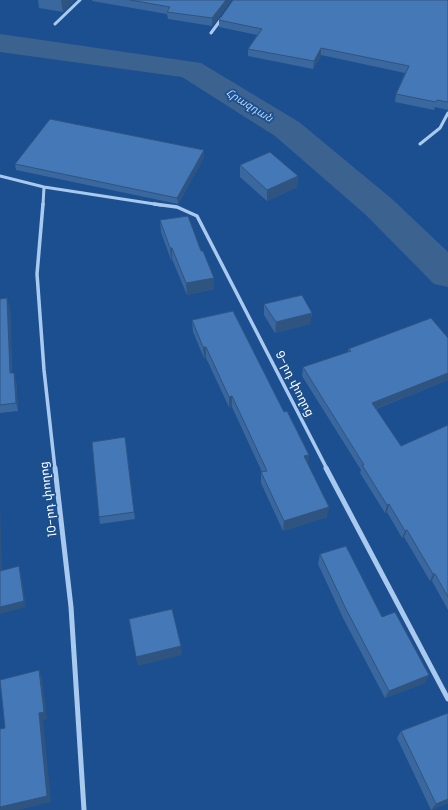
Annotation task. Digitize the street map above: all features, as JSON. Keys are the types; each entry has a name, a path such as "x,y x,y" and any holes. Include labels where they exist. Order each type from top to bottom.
{"street":[{"path":"55,24 80,0"},
{"path":"211,33 223,16"},
{"path":"420,144 440,128 448,113"},
{"name":"9-րդ փողոց","path":"0,176 44,187 177,207 198,216 276,372 448,699"},
{"name":"10-րդ փողոց","path":"44,187 38,282 44,370 71,607 84,810"}],"building":[{"path":"130,0 226,0 212,18 167,12 170,7"},
{"path":"233,0 448,0 448,102 437,100 436,102 396,94 409,66 321,48 314,61 248,49 262,29 219,20"},
{"path":"50,119 204,150 177,198 15,164"},
{"path":"270,152 298,176 267,190 240,165"},
{"path":"188,216 201,251 203,251 214,278 186,283 172,248 170,248 160,220"},
{"path":"302,295 312,313 276,322 264,304"},
{"path":"7,298 10,373 14,373 16,403 0,405 0,299"},
{"path":"233,311 284,412 287,411 309,455 304,456 329,507 284,521 261,472 267,471 232,396 229,397 206,347 203,347 192,320"},
{"path":"431,318 448,338 448,373 372,403 401,446 448,425 448,597 407,530 405,531 389,504 387,505 303,367 351,351 348,349"},
{"path":"125,437 134,512 99,517 92,442"},
{"path":"346,546 382,617 395,612 429,675 389,691 346,609 320,554"},
{"path":"19,566 24,601 0,607 0,571"},
{"path":"172,609 181,646 136,657 129,619"},
{"path":"39,670 44,712 39,713 47,796 0,807 0,729 5,728 0,680"},
{"path":"448,713 448,799 436,804 401,731"}],"waterway":[{"name":"Հրազդան","path":"0,43 190,69 287,129 379,207 448,274"}]}
